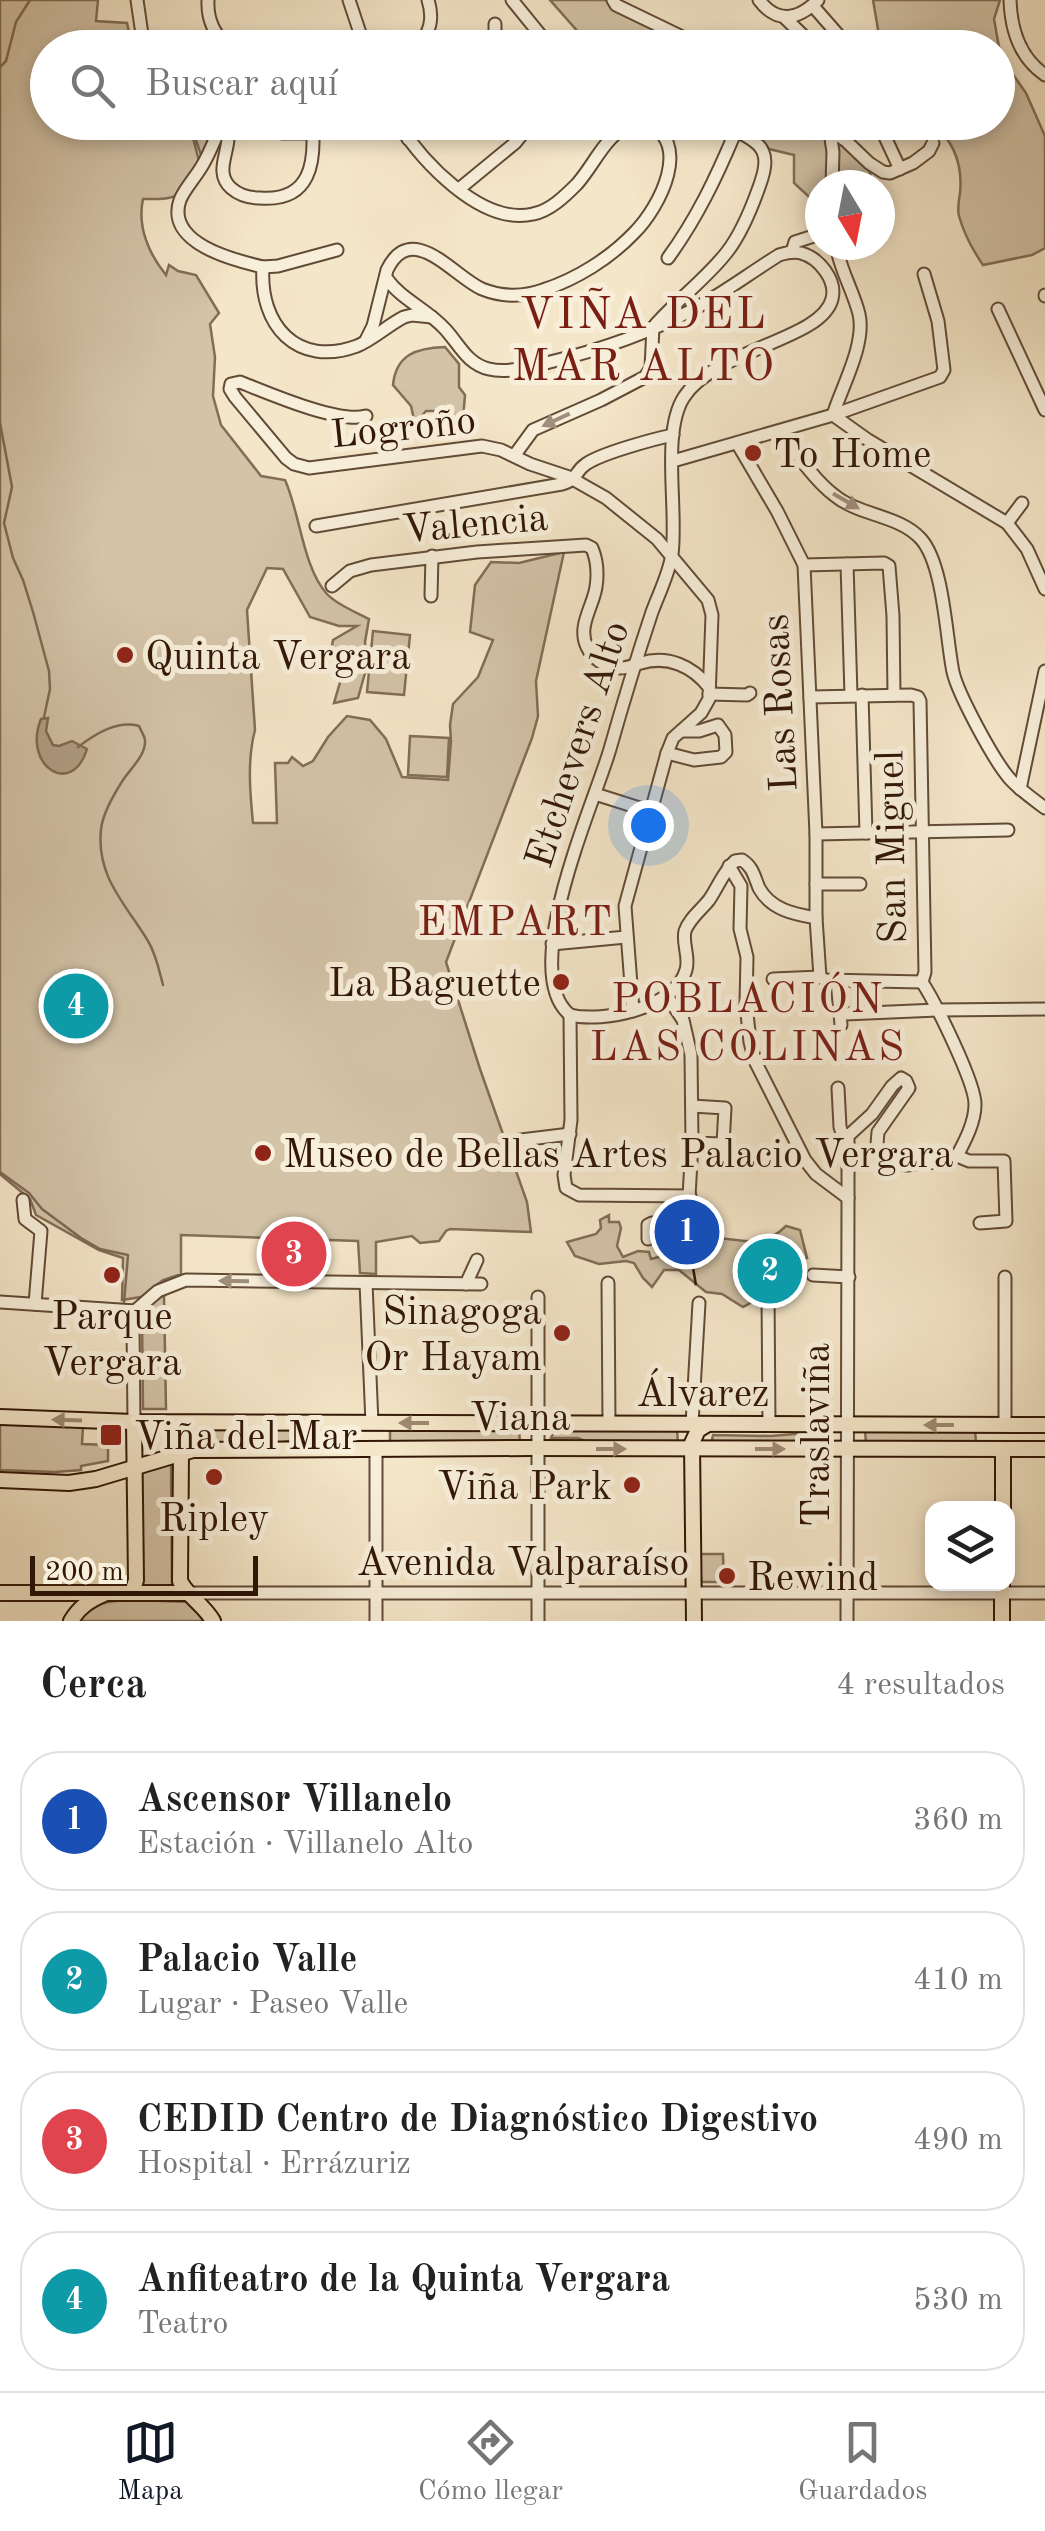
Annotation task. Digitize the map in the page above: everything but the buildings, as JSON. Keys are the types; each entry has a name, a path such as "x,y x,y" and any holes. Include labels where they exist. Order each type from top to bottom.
{"main road":[{"name":"Álvarez","path":"0,1417 134,1422 1038,1425"},
{"path":"132,1592 136,1582 134,1422"},
{"path":"368,1448 372,1423"},
{"path":"694,1621 692,1449 695,1434 709,1424"},
{"path":"1002,1501 1003,1449 1014,1436 1038,1425"},
{"name":"Viana","path":"0,1480 70,1484 200,1450 1045,1449"},
{"path":"181,1452 179,1577 181,1585 213,1621"},
{"path":"1002,1591 1002,1621"},
{"name":"Avenida Valparaíso","path":"0,1593 188,1593"},
{"path":"72,1621 79,1610 105,1594"}],"street":[{"path":"137,0 141,30"},
{"path":"208,0 213,30"},
{"path":"349,0 359,30"},
{"path":"428,0 432,10 429,30"},
{"path":"512,0 536,30"},
{"path":"613,0 668,30"},
{"path":"759,0 768,12 785,18 797,30"},
{"path":"1010,0 1015,30"},
{"path":"785,18 815,3 836,30"},
{"path":"495,24 495,30"},
{"path":"1015,32 1028,60 1045,75"},
{"path":"214,140 179,203 178,220 184,232 202,245 263,267 338,250"},
{"path":"229,140 222,169 224,180 242,196 256,198 281,197 306,180 314,155 313,140"},
{"path":"409,140 431,166 459,189 493,211 514,216 536,214 565,196 609,140"},
{"path":"459,189 517,140"},
{"path":"366,340 391,262 413,249 428,252 474,285 505,296 528,295 550,288 590,268 636,231 653,206 671,163 667,140"},
{"path":"668,258 691,226 731,140"},
{"path":"514,456 533,430 645,376 650,368 653,327 710,272 744,226 765,162 763,151 750,140"},
{"path":"829,140 832,170"},
{"path":"844,140 869,163 890,173 930,151 932,142"},
{"path":"886,140 900,169"},
{"path":"792,252 795,242 805,238"},
{"path":"316,526 536,490 574,480 587,464 657,438 673,436 684,397 711,370 810,325 833,297 826,271 804,254 792,252 779,256 698,307 630,339 567,358 497,371 470,360 444,326 414,310 387,278"},
{"path":"833,415 859,340 860,322 838,260"},
{"path":"263,267 264,295 275,325 296,344 315,350 333,351 359,345 414,310"},
{"path":"673,461 833,415 935,380 942,374 938,321 924,274"},
{"path":"381,292 399,292"},
{"path":"998,309 1045,410"},
{"path":"375,321 390,326"},
{"path":"630,339 650,350"},
{"name":"Logroño","path":"366,416 356,418 319,410 240,382 231,384 232,393 250,416 286,458 301,467 482,446 574,480 606,498 657,539 708,600 712,615 709,691"},
{"path":"833,415 1008,523 1045,589"},
{"path":"780,431 834,495 874,516 901,524 922,540 934,562 954,674 962,696 1006,776 1045,808"},
{"name":"Etchevers Alto","path":"673,436 672,556 558,904 552,944 557,1000 570,1015 566,1188 578,1195 690,1196"},
{"name":"Las Rosas","path":"737,443 804,565 820,977"},
{"path":"1008,523 1022,503"},
{"name":"Valencia","path":"332,586 350,571 432,556 586,545 592,548 597,571 584,624 587,648 605,665 620,669 635,665"},
{"path":"431,596 432,556"},
{"path":"804,565 847,564 866,833"},
{"name":"San Miguel","path":"847,564 888,566 894,695 918,697 920,701 924,832 922,982 975,1096 975,1112 957,1156"},
{"path":"632,1010 624,906 666,753 673,738 701,713 709,691 701,677 680,664 655,660 635,665"},
{"path":"1020,790 1045,671"},
{"path":"709,691 750,693"},
{"path":"810,697 894,695"},
{"path":"666,753 702,760 721,758 726,752 725,736 718,725 681,731"},
{"path":"595,794 649,811"},
{"path":"816,834 1008,830"},
{"path":"570,1015 585,1018 646,1008 667,996 685,974 684,940 689,924 738,860 752,869 769,900 788,913 816,918"},
{"path":"730,866 741,886 746,1004 755,1060 804,1160 848,1198"},
{"path":"816,884 860,884"},
{"path":"552,944 626,937"},
{"path":"773,979 922,982"},
{"path":"837,980 843,1020 938,1010 1045,1009"},
{"path":"648,1239 648,1225 652,1223 688,1227 692,1106 688,1036 683,1020 667,996"},
{"path":"838,1088 840,1127 848,1136 872,1114 898,1079 906,1081 909,1088 878,1132 877,1144 889,1162 936,1162 957,1156 1005,1162 1006,1221 980,1223"},
{"path":"692,1106 725,1108 723,1144 692,1143"},
{"path":"512,1142 570,1134"},
{"name":"Traslaviña","path":"847,1621 848,1136"},
{"path":"23,1200 25,1219 41,1231 35,1304"},
{"path":"466,1284 477,1260"},
{"path":"813,1275 849,1277"},
{"path":"1005,1277 1005,1425"},
{"path":"134,1422 133,1327 136,1311 158,1291 186,1280 481,1284"},
{"path":"366,1282 372,1423"},
{"path":"608,1283 609,1424"},
{"path":"768,1293 769,1424"},
{"path":"538,1296 538,1621"},
{"path":"0,1302 136,1311"},
{"path":"692,1424 699,1304"},
{"path":"368,1448 376,1621"},
{"name":"Avenida Valparaíso","path":"188,1593 925,1590"},
{"name":"Avenida Valparaíso","path":"1015,1590 1045,1594"}],"shaded area":[{"name":"Quinta Vergara","path":"0,0 98,0 96,21 127,23 128,30 30,30 30,140 194,140 199,161 185,188 174,196 143,199 146,240 166,275 169,265 196,275 219,313 210,324 215,357 213,396 221,425 261,476 285,480 312,570 327,594 369,619 365,642 367,666 358,698 334,703 343,672 330,656 333,640 357,626 339,626 310,617 283,569 267,568 247,610 255,730 250,765 253,823 277,823 275,763 288,763 292,757 303,766 313,761 347,716 370,720 386,739 402,777 448,780 453,704 478,677 493,640 470,632 475,585 491,562 519,563 564,552 536,681 538,716 532,738 446,962 527,1202 531,1232 450,1229 439,1241 420,1243 412,1236 376,1242 376,1274 360,1273 358,1241 181,1235 181,1274 163,1280 141,1297 122,1300 123,1258 99,1250 36,1215 30,1199 0,1174"},
{"path":"550,0 608,0 666,30 576,30"},
{"path":"873,0 1000,0 994,19 996,30 878,30"},
{"path":"1015,77 1045,136 1045,248 1032,255 983,265 959,216 961,183 955,154 947,140 1015,140"},
{"name":"Quinta Vergara","path":"196,140 211,140 203,161"},
{"path":"753,140 837,140 867,162 869,170 805,170 805,193 794,183 794,155 769,149"},
{"path":"445,347 459,364 459,387 465,395 463,419 452,430 450,411 426,411 415,424 411,406 393,385 403,360 425,349"},
{"path":"373,631 410,635 404,695 367,692"},
{"path":"48,718 46,731 53,745 72,741 87,749 71,772 51,770 43,762 37,736 41,719"},
{"path":"410,736 449,738 447,777 408,775"},
{"path":"609,1215 609,1222 619,1222 621,1228 617,1246 623,1257 638,1251 649,1252 651,1259 663,1256 667,1250 707,1239 758,1241 786,1226 800,1230 807,1258 790,1261 787,1253 754,1250 749,1278 752,1302 743,1307 722,1294 706,1292 679,1270 664,1270 652,1287 634,1263 599,1264 575,1256 567,1242 596,1234 601,1228 600,1220"},
{"path":"164,1295 166,1409 143,1409 142,1319 146,1307"},
{"path":"0,1424 83,1427 82,1444 108,1445 108,1461 81,1466 81,1470 0,1470"},
{"path":"196,1428 353,1430 349,1440 269,1445 196,1444"},
{"path":"390,1430 519,1430 520,1443 390,1442"},
{"path":"677,1430 678,1443 592,1444 578,1438 551,1438 554,1431"},
{"path":"865,1430 975,1430 976,1443 866,1443"},
{"path":"830,1431 830,1444 715,1445 712,1440 713,1435"},
{"path":"171,1463 172,1587 141,1587 142,1473"},
{"path":"700,1554 723,1554 724,1582 701,1582"},
{"path":"132,1600 191,1602 208,1621 78,1621 102,1604"}],"waterway":[{"path":"0,67 6,61 16,22 30,0"},
{"path":"0,423 12,487 4,523 49,671 44,717"},
{"path":"78,747 99,733 123,725 139,726 144,737 141,756 106,810 101,846 108,876 151,946 163,985"},
{"path":"0,1172 81,1238 100,1249 128,1255 124,1303"}],"railway":[{"path":"687,1232 699,1303"}],"place":[{"name":"To Home","path":"753,453"},
{"name":"Quinta Vergara","path":"125,655"},
{"name":"La Baguette","path":"561,982"},
{"name":"Anfiteatro de la Quinta Vergara","path":"76,1006"},
{"name":"Museo de Bellas Artes Palacio Vergara","path":"263,1153"},
{"name":"Ascensor Villanelo","path":"687,1232"},
{"name":"CEDID Centro de Diagnóstico Digestivo","path":"294,1254"},
{"name":"Palacio Valle","path":"770,1271"},
{"name":"Parque Vergara","path":"112,1275"},
{"name":"Sinagoga Or Hayam","path":"562,1333"},
{"name":"Viña del Mar","path":"111,1435"},
{"name":"Ripley","path":"214,1477"},
{"name":"Viña Park","path":"632,1485"},
{"name":"Rewind","path":"727,1576"}],"district":[{"name":"VIÑA DEL MAR ALTO","path":"644,338"},
{"name":"EMPART","path":"516,920"},
{"name":"POBLACIÓN LAS COLINAS","path":"748,1021"}]}
